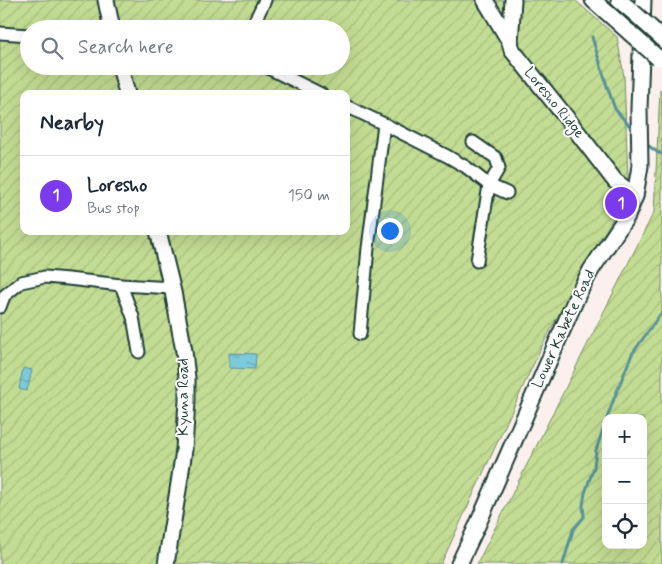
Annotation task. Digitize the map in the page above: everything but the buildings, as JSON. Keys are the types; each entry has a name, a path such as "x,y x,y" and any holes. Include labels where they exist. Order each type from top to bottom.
{"main road":[{"path":"106,0 110,20"},
{"name":"Loresho Ridge","path":"485,0 510,42 512,50 616,181 635,196"},
{"path":"510,42 513,0"},
{"path":"593,0 660,60"},
{"path":"619,0 637,5 662,38"},
{"name":"Lower Kabete Road","path":"459,564 578,294 591,270 627,216 635,196 640,166 637,5"},
{"path":"122,75 126,90"},
{"name":"Kyuna Road","path":"159,235 172,288 187,378 184,450 166,564"}],"street":[{"path":"255,20 265,0"},
{"path":"0,33 20,34"},
{"path":"282,75 313,90"},
{"path":"350,108 466,167 489,185 507,193"},
{"path":"360,334 368,248 384,124"},
{"path":"473,142 496,158 499,168 489,185 477,261"},
{"path":"0,307 4,296 21,282 45,278 172,288"},
{"path":"121,285 133,317 139,352"}],"green space":[{"path":"0,0 575,0 617,37 624,77 628,178 612,220 581,272 541,348 441,564 0,564"},
{"path":"660,90 662,92 662,564 477,564 654,212"}],"water":[{"path":"229,353 256,354 255,369 229,368"},
{"path":"23,368 32,370 27,391 19,389"}],"waterway":[{"path":"592,37 615,109 634,131"},
{"path":"649,146 662,154"},
{"path":"608,414 632,354 662,312"},
{"path":"563,564 573,530 584,517 585,493 594,467 596,450 602,433"}],"place":[{"name":"Loresho","path":"621,203"}]}
